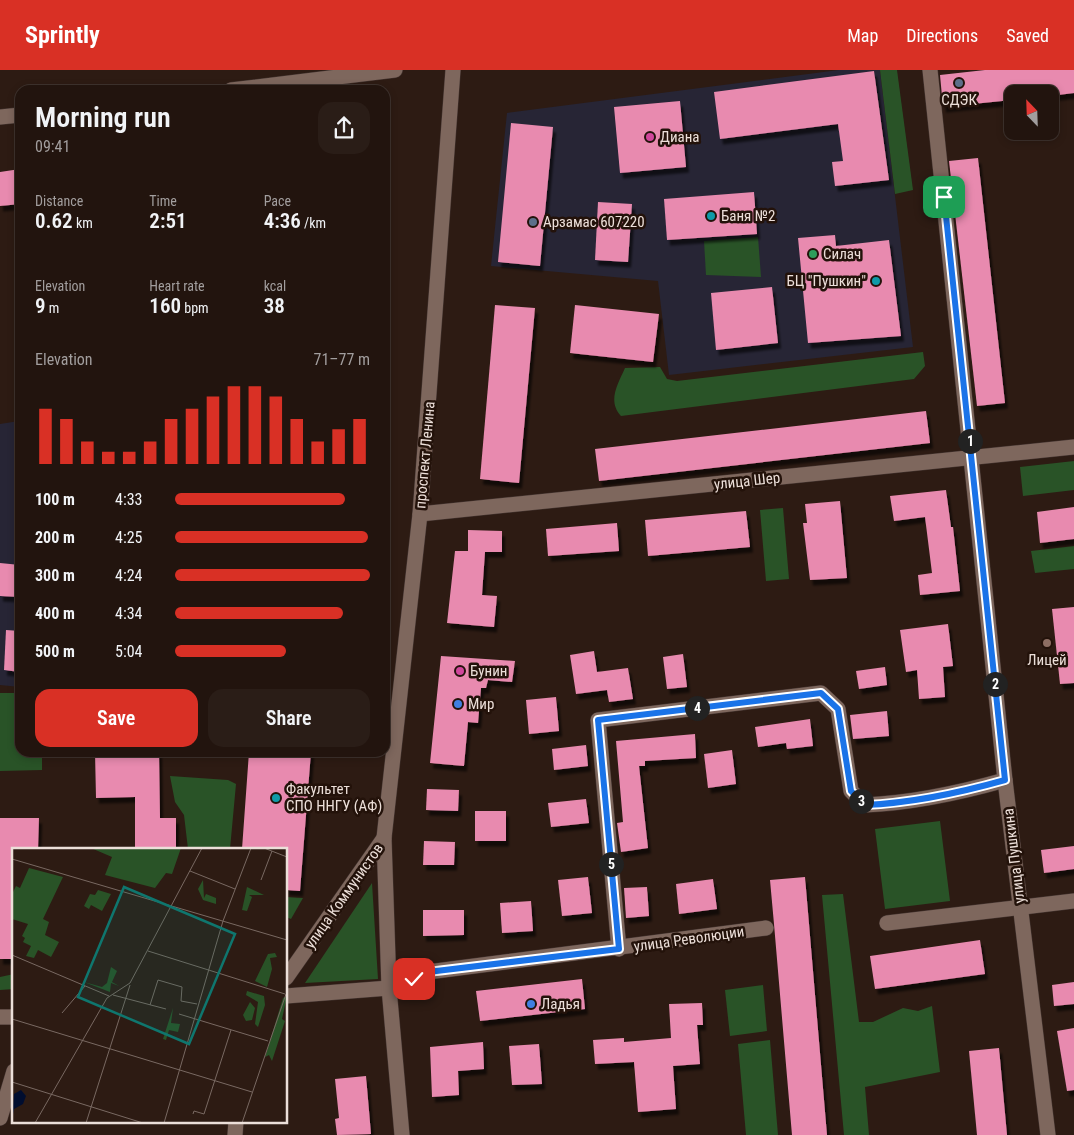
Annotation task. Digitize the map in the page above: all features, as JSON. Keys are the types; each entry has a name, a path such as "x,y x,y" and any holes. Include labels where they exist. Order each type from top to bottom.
{"street":[{"path":"271,85 395,70"},
{"name":"проспект Ленина","path":"402,1135 389,988 384,838 420,514 453,70"},
{"name":"улица Пушкина","path":"930,70 1005,780 1048,1135"},
{"path":"0,117 15,116"},
{"name":"улица Шер","path":"420,514 1074,446"},
{"path":"619,949 598,720 821,693 838,709 851,791 865,805 898,804 969,790 1005,780"},
{"name":"улица Коммунистов","path":"288,975 384,838"},
{"path":"887,923 1074,901"},
{"name":"улица Революции","path":"288,996 389,988 428,972 619,949 766,928"},
{"path":"0,1118 12,1077"},
{"path":"235,1135 236,1122"}],"shaded area":[{"path":"839,70 880,70 913,347 669,375 658,281 491,266 507,113"},
{"path":"15,422 15,686 0,685 0,424"}],"green space":[{"path":"880,70 897,70 913,190 895,194"},
{"path":"758,237 761,277 706,275 704,241"},
{"path":"923,352 925,366 914,379 621,416 617,410 614,398 625,368 660,367 667,379 677,381"},
{"path":"1074,461 1074,490 1023,496 1020,467"},
{"path":"783,508 789,579 766,581 760,510"},
{"path":"1074,546 1074,569 1035,573 1031,551"},
{"path":"0,693 15,693 15,757 42,757 42,770 0,771"},
{"path":"170,776 228,780 236,784 230,848 188,848 184,815 175,802"},
{"path":"940,821 950,901 885,909 875,829"},
{"path":"372,883 378,979 305,983"},
{"path":"843,894 859,1022 873,1022 903,1008 918,1011 932,1006 940,1072 865,1087 869,1135 844,1135 822,895"},
{"path":"288,897 303,898 291,919 288,918"},
{"path":"12,974 12,989 0,990 0,977"},
{"path":"763,985 767,1031 730,1036 725,990"},
{"path":"770,1040 778,1135 746,1135 738,1044"}],"building":[{"path":"985,70 1074,70 1074,93 1059,95 1059,85 1004,85 1004,101 943,107 940,75"},
{"path":"874,71 889,180 835,186 832,162 843,161 838,124 720,139 714,92"},
{"name":"Диана","path":"680,101 686,167 620,173 614,107"},
{"path":"511,123 553,127 540,266 498,262"},
{"path":"978,158 1005,403 977,406 949,161"},
{"path":"15,170 15,204 0,206 0,172"},
{"name":"Баня №2","path":"754,192 757,234 667,240 664,199"},
{"path":"598,202 632,204 628,262 595,260"},
{"path":"835,235 836,246 889,240 901,336 808,343 798,238"},
{"path":"772,287 778,343 716,350 711,293"},
{"path":"495,305 535,308 519,483 480,479"},
{"path":"575,305 659,314 653,362 570,353"},
{"path":"926,411 930,443 599,481 595,449"},
{"path":"946,490 951,527 953,527 960,591 920,595 918,575 932,573 925,517 894,521 890,496"},
{"path":"840,501 847,578 810,580 803,523 807,523 805,504"},
{"path":"1074,507 1074,539 1040,543 1037,512"},
{"path":"746,511 750,547 648,556 645,520"},
{"path":"617,523 619,551 548,556 546,529"},
{"path":"468,530 502,531 502,552 485,552 482,595 497,596 494,627 447,623 455,551 468,551"},
{"path":"0,563 15,564 15,597 0,596"},
{"path":"1074,607 1074,683 1060,684 1052,609"},
{"path":"948,624 953,666 943,667 945,697 919,699 917,670 906,672 900,630"},
{"path":"6,630 15,631 15,671 4,670"},
{"path":"594,651 597,672 628,668 633,699 609,702 607,690 576,694 570,655"},
{"path":"683,654 687,687 667,689 663,657"},
{"path":"441,656 515,661 512,682 488,680 486,688 481,688 478,723 468,722 464,766 430,763"},
{"path":"885,667 887,685 859,689 856,671"},
{"path":"556,697 559,731 529,734 526,700"},
{"path":"887,711 889,736 853,739 850,715"},
{"path":"810,719 813,746 787,749 786,743 758,747 755,727"},
{"path":"695,734 696,758 645,761 645,766 639,766 648,848 621,852 617,823 623,822 616,741"},
{"path":"586,745 588,766 554,770 552,749"},
{"path":"732,750 736,784 708,788 704,754"},
{"path":"95,757 159,757 160,818 176,818 176,848 135,848 135,797 96,798"},
{"name":"Факультет СПО ННГУ (АФ)","path":"249,757 311,757 300,891 288,890 288,848 242,848"},
{"path":"427,789 459,790 458,811 426,810"},
{"path":"586,799 589,823 551,827 548,803"},
{"path":"475,811 506,811 506,841 475,841"},
{"path":"0,818 39,818 38,848 12,848 12,959 0,959"},
{"path":"424,841 455,842 454,865 423,865"},
{"path":"1074,846 1074,869 1044,873 1041,850"},
{"path":"588,877 592,913 562,916 558,880"},
{"path":"805,877 827,1135 792,1135 770,880"},
{"path":"713,879 717,909 679,914 676,884"},
{"path":"647,887 649,916 626,918 624,888"},
{"path":"531,901 533,931 502,933 500,903"},
{"path":"423,910 464,910 464,935 423,936"},
{"path":"980,940 985,974 875,989 870,956"},
{"name":"Ладья","path":"582,979 585,1009 480,1021 476,991"},
{"path":"1074,982 1074,1004 1054,1006 1052,985"},
{"path":"702,1003 703,1025 697,1025 700,1064 673,1066 676,1109 638,1112 634,1062 595,1064 593,1040 624,1038 624,1042 671,1038 669,1004"},
{"path":"1074,1028 1074,1090 1067,1091 1057,1031"},
{"path":"483,1042 484,1069 458,1071 459,1095 432,1097 430,1047"},
{"path":"539,1044 542,1084 512,1085 509,1046"},
{"path":"999,1048 1007,1135 977,1135 969,1051"},
{"path":"366,1076 371,1134 337,1135 335,1119 339,1118 335,1079"}],"place":[{"name":"СДЭК","path":"959,83"},
{"name":"Диана","path":"650,137"},
{"name":"Баня №2","path":"711,216"},
{"name":"Арзамас 607220","path":"533,222"},
{"name":"Силач","path":"813,254"},
{"name":"БЦ \"Пушкин\"","path":"876,281"},
{"name":"Лицей","path":"1047,643"},
{"name":"Бунин","path":"460,671"},
{"name":"Мир","path":"458,704"},
{"name":"Факультет СПО ННГУ (АФ)","path":"276,798"},
{"name":"Ладья","path":"531,1004"}],"route":[{"path":"414,979 428,972 619,949 598,720 821,693 838,709 851,791 865,805 898,804 969,790 1005,780 974,469 944,197"}]}
